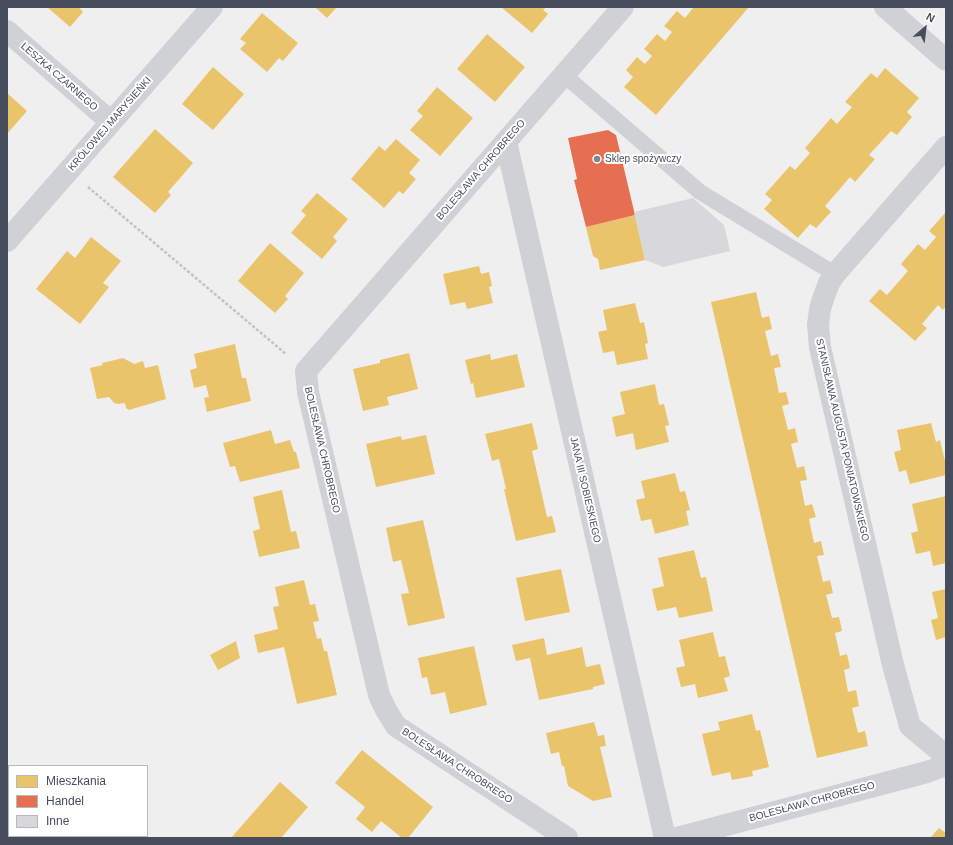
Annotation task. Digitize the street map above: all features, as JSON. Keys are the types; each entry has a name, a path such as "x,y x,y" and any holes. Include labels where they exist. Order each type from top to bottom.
{"street":[{"name":"KRÓLOWEJ MARYSIEŃKI","path":"7,241 212,7"},
{"name":"BOLESŁAWA CHROBREGO","path":"568,838 396,726 386,710 380,695 308,392 306,371 623,7"},
{"path":"885,7 946,60"},
{"name":"LESZKA CZARNEGO","path":"7,31 111,122"},
{"name":"JANA III SOBIESKIEGO","path":"506,142 665,838"},
{"name":"STANISŁAWA AUGUSTA PONIATOWSKIEGO","path":"946,147 835,274 829,283 824,296 820,309 818,325 820,347 833,404 893,665 910,726 946,756"},
{"name":"BOLESŁAWA CHROBREGO","path":"677,838 927,772 946,765"}],"lane":[{"path":"564,75 700,192 835,274"}],"path":[{"path":"69,171 306,371"}],"building: Mieszkania":[{"path":"47,7 79,7 83,12 70,27"},
{"path":"315,7 337,7 327,18"},
{"path":"501,7 546,7 543,10 548,14 532,33"},
{"path":"691,7 749,7 656,115 624,87 633,77 626,70 637,57 645,64 652,56 644,49 657,34 665,41 672,32 664,26 677,11 685,18 693,8"},
{"path":"262,13 298,43 283,61 279,58 267,72 240,49 246,43 240,39"},
{"path":"487,34 525,67 495,102 457,69"},
{"path":"213,67 244,94 213,130 182,104"},
{"path":"885,68 919,98 907,112 912,117 897,135 891,131 869,155 875,159 855,182 850,177 825,206 831,212 816,228 810,224 798,238 764,209 772,200 765,194 790,166 795,170 810,153 805,148 831,118 837,124 852,107 845,102 871,73 877,78"},
{"path":"437,87 473,118 440,156 410,130 423,116 417,111"},
{"path":"7,93 27,111 7,134"},
{"path":"155,129 193,163 168,192 171,195 155,213 113,177"},
{"path":"396,139 420,160 409,173 416,179 403,194 399,191 384,208 351,179 379,146 385,151"},
{"path":"317,193 348,219 333,237 337,241 322,259 291,233 306,215 301,211"},
{"path":"946,212 946,306 943,310 938,305 922,324 927,328 915,341 869,301 880,289 887,295 908,271 901,264 918,244 925,250 936,237 929,231"},
{"path":"635,215 645,260 600,270 598,259 593,256 586,227"},
{"path":"91,237 121,261 103,283 109,287 80,324 36,289 67,251 75,258"},
{"path":"270,243 304,273 285,296 288,299 275,313 238,281"},
{"path":"479,266 481,274 489,272 492,286 489,287 493,303 467,309 465,302 450,305 443,274"},
{"path":"756,292 762,318 769,316 772,329 765,331 771,356 778,354 781,367 774,368 779,393 786,392 789,404 782,406 788,430 795,428 798,442 791,444 797,468 804,466 807,480 800,481 805,506 812,504 816,517 809,519 814,543 821,541 824,555 817,556 823,582 830,580 833,593 826,595 832,618 839,617 842,631 835,633 840,656 847,654 850,668 844,670 848,692 856,690 859,706 852,708 858,733 865,731 868,746 817,758 711,302"},
{"path":"635,303 640,323 644,322 648,343 645,344 648,359 617,365 614,351 603,353 598,332 607,330 603,310"},
{"path":"235,344 242,378 246,378 251,401 207,412 204,398 209,397 206,385 194,388 190,370 197,368 194,354"},
{"path":"409,353 418,389 387,397 389,405 363,411 353,369 380,363 380,360"},
{"path":"490,354 491,360 517,354 525,387 476,398 473,383 471,384 465,360"},
{"path":"123,358 134,364 143,361 145,368 158,365 166,399 129,410 126,408 125,403 114,403 109,397 97,399 90,368 103,365 102,363"},
{"path":"655,384 659,405 664,404 669,425 665,426 669,442 636,450 633,433 616,437 612,417 625,414 620,392"},
{"path":"532,423 538,449 532,451 547,517 552,516 556,532 516,541 499,459 492,461 485,434"},
{"path":"931,423 936,442 940,440 946,461 946,475 910,484 906,470 899,472 894,452 901,450 897,430"},
{"path":"271,430 275,444 290,440 294,452 296,452 300,468 240,482 235,466 230,467 223,443"},
{"path":"426,435 435,474 376,487 366,444 401,436 402,440"},
{"path":"675,473 680,492 685,491 690,510 686,511 689,525 655,534 651,519 641,521 636,500 645,498 641,481"},
{"path":"282,490 291,532 296,531 300,548 259,557 253,531 260,529 253,497"},
{"path":"946,496 946,563 933,566 930,551 916,554 911,533 918,531 912,504"},
{"path":"423,520 445,618 408,626 401,594 409,593 401,560 393,562 386,528"},
{"path":"694,550 701,578 706,577 713,611 679,618 676,607 657,611 652,589 664,586 658,558"},
{"path":"561,569 570,612 525,621 516,578"},
{"path":"304,580 310,605 315,604 319,621 313,622 317,639 321,638 324,651 327,651 337,695 297,704 284,647 258,653 254,635 278,629 273,607 279,606 275,587"},
{"path":"946,589 946,637 936,640 931,620 938,618 932,592"},
{"path":"713,632 719,657 725,656 730,676 724,678 728,691 698,698 695,684 681,687 676,668 685,666 679,640"},
{"path":"544,638 547,655 582,647 586,667 600,664 605,684 593,687 593,689 539,700 530,658 516,661 512,645"},
{"path":"236,641 240,658 218,670 210,655"},
{"path":"474,646 487,705 450,714 445,692 431,695 427,677 422,678 418,658"},
{"path":"752,714 756,731 760,730 769,767 752,771 753,776 732,780 730,772 712,776 702,734 720,730 718,722"},
{"path":"594,722 598,736 604,735 606,746 600,747 612,797 593,801 568,786 564,766 562,766 559,752 551,754 546,733"},
{"path":"362,750 433,807 408,838 402,838 381,821 372,832 356,819 365,807 335,783"},
{"path":"280,782 308,807 281,838 231,838"},
{"path":"939,828 946,833 946,838 930,838"}],"building: Handel":[{"name":"Sklep spożywczy","path":"608,130 616,135 635,215 586,227 574,180 577,179 568,138"}],"building: Inne":[{"path":"693,198 724,225 730,251 663,267 645,260 634,212"}],"place":[{"name":"Sklep spożywczy","path":"597,159"}]}
